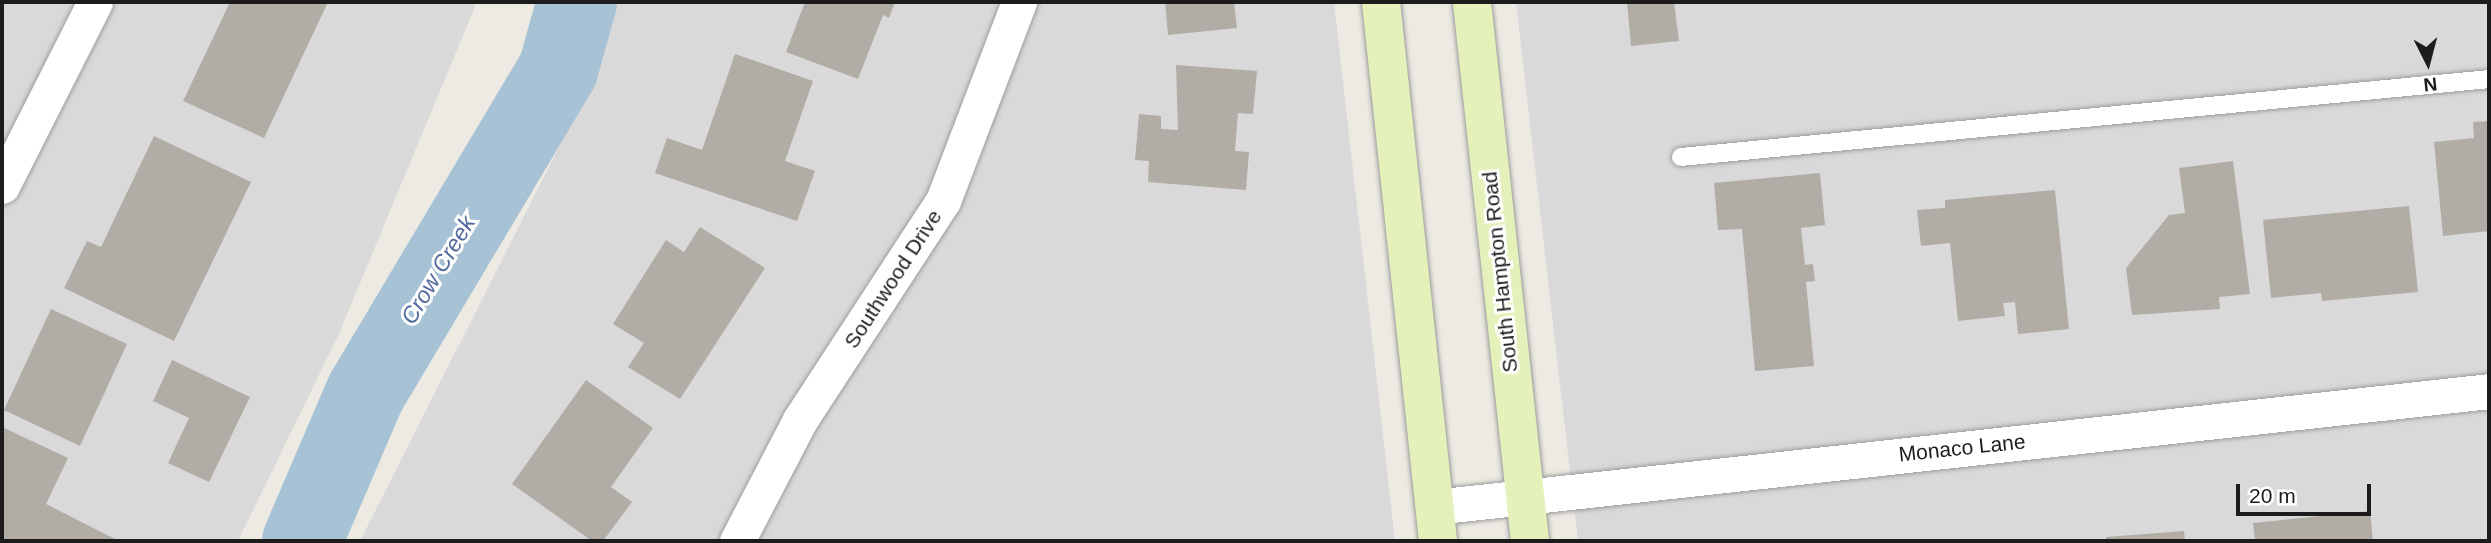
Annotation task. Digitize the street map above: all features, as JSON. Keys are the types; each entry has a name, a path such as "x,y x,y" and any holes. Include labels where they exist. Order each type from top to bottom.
{"main road":[{"path":"1381,2 1436,524"},
{"name":"South Hampton Road","path":"1472,2 1530,541"}],"street":[{"path":"2,186 95,2"},
{"name":"Southwood Drive","path":"737,541 800,420 943,201 1019,2"},
{"name":"Monaco Lane","path":"1436,524 1525,496 2489,391"}],"lane":[{"path":"1681,157 2489,79"}],"shaded area":[{"path":"2,2 477,2 338,336 238,541 2,541"},
{"path":"616,2 1334,2 1395,541 360,541 601,64"},
{"path":"1516,2 2489,2 2489,541 1578,541"}],"building":[{"path":"230,2 328,2 264,138 183,101"},
{"path":"805,2 895,2 889,18 883,15 858,79 786,52"},
{"path":"1165,2 1234,2 1237,28 1168,35"},
{"path":"1627,2 1674,2 1679,41 1631,46"},
{"path":"735,54 813,81 785,161 815,171 797,221 655,173 667,138 702,150"},
{"path":"1176,65 1257,71 1253,114 1238,113 1235,151 1249,152 1246,190 1148,182 1149,161 1135,160 1139,114 1161,116 1161,129 1178,130"},
{"path":"2489,121 2489,231 2443,236 2434,142 2474,138 2473,122"},
{"path":"154,136 251,182 174,341 64,288 87,241 101,247"},
{"path":"2233,161 2250,294 2219,297 2220,309 2132,315 2126,268 2169,215 2185,213 2179,168"},
{"path":"1820,173 1825,225 1801,228 1805,265 1813,264 1815,281 1806,282 1814,366 1755,371 1742,229 1718,230 1714,183"},
{"path":"2055,190 2069,329 2018,334 2015,302 2003,303 2005,316 1958,321 1950,243 1921,246 1917,210 1945,208 1945,200"},
{"path":"2409,206 2418,292 2322,301 2321,293 2271,298 2263,220"},
{"path":"700,227 765,268 680,399 628,367 644,343 613,324 666,240 684,252"},
{"path":"51,309 127,344 80,446 4,410"},
{"path":"172,360 250,397 209,482 168,463 189,418 153,401"},
{"path":"586,380 653,428 611,487 632,502 603,541 592,541 512,484"},
{"path":"2,427 68,458 46,504 119,541 2,541"},
{"path":"2370,511 2373,541 2255,541 2253,523"},
{"path":"2184,531 2185,541 2106,541 2106,537"}],"waterway":[{"name":"Crow Creek","path":"302,541 366,392 558,70 577,2"}]}
